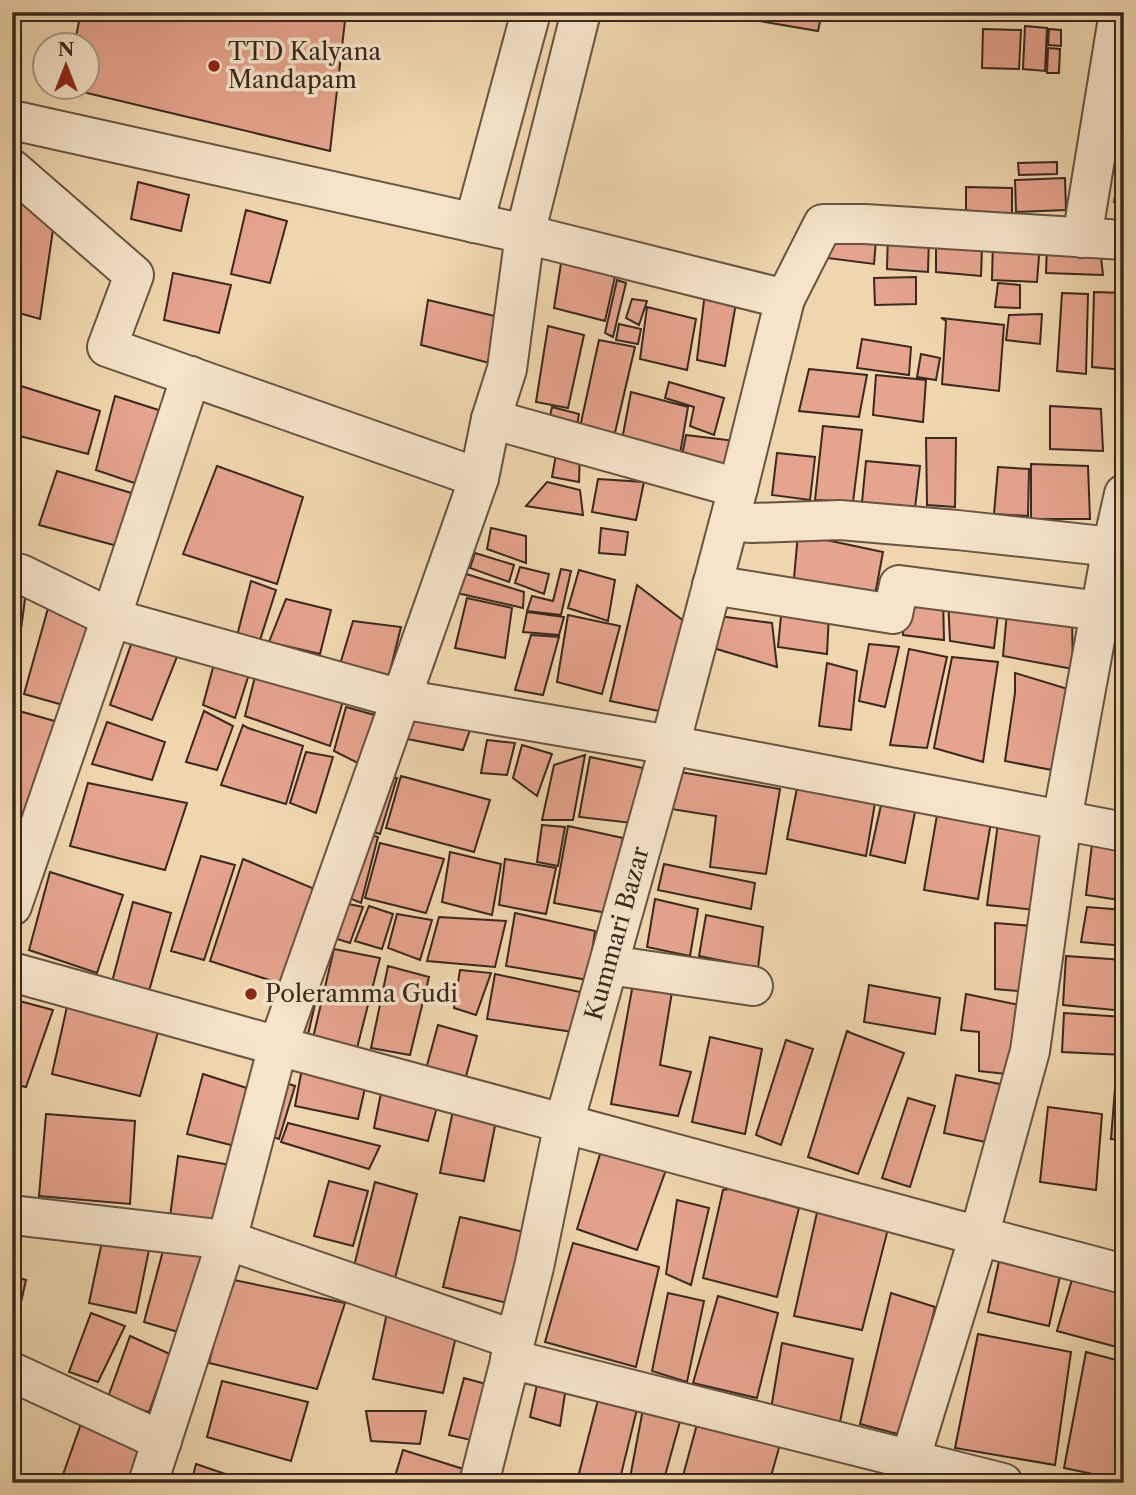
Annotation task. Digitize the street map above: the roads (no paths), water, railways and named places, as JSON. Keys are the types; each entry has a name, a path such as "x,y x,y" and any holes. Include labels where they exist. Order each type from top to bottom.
{"street":[{"path":"474,223 531,12"},
{"path":"148,1483 227,1240 278,1046 479,478 491,419 507,369 525,234 581,12"},
{"path":"1119,12 1082,238 1124,240"},
{"path":"12,120 525,234 785,299"},
{"path":"12,169 134,275 107,347 479,478"},
{"name":"Kummari Bazar","path":"489,1480 513,1350 534,1267 564,1123 670,745 785,299 823,224 865,224 1082,238"},
{"path":"12,906 191,376"},
{"path":"491,419 734,504 752,523 840,520 1112,547"},
{"path":"907,1471 979,1236 1030,1051 1062,820 1124,494"},
{"path":"12,573 21,574 111,618 401,699 670,745 1124,832"},
{"path":"712,586 893,614 899,585 1101,611"},
{"path":"608,965 753,986"},
{"path":"12,972 1124,1274"},
{"path":"12,1215 227,1240 513,1350 907,1471 1003,1483"},
{"path":"12,1372 162,1441"}],"place":[{"name":"TTD Kalyana Mandapam","path":"214,66"},
{"name":"Poleramma Gudi","path":"251,994"}]}
